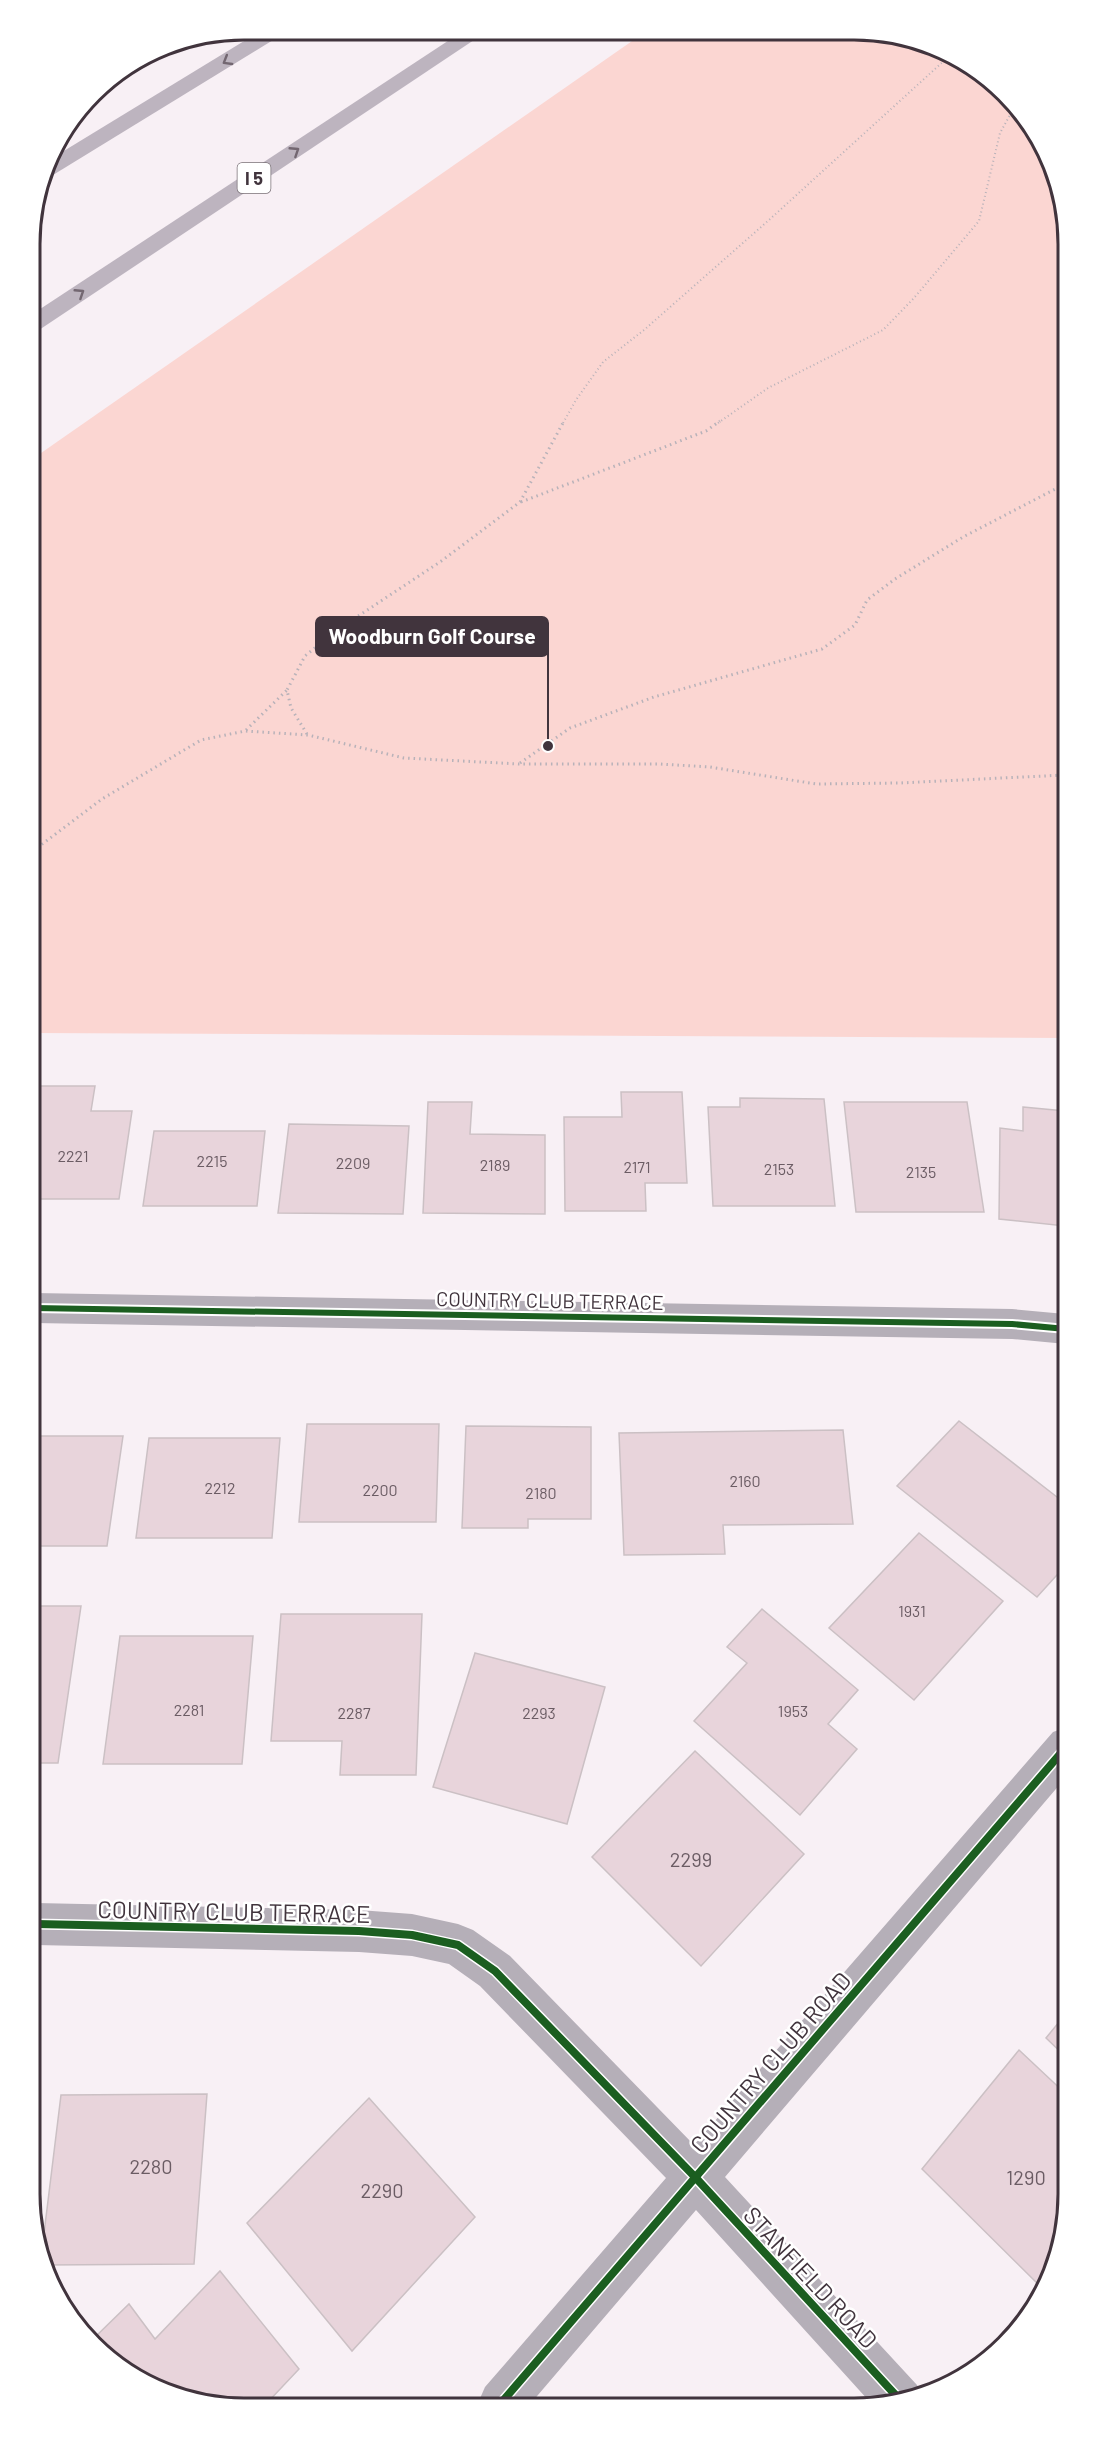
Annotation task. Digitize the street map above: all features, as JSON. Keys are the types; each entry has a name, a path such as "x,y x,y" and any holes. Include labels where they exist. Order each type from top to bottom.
{"highway":[{"path":"57,164 258,41"},
{"name":"I 5","path":"41,318 464,41"}],"street":[{"name":"COUNTRY CLUB TERRACE","path":"40,1308 1012,1324 1058,1328"},
{"name":"COUNTRY CLUB ROAD","path":"505,2398 1058,1756"},
{"name":"COUNTRY CLUB TERRACE","path":"40,1924 359,1931 412,1935 458,1945 495,1971 695,2177"},
{"name":"STANFIELD ROAD","path":"695,2177 894,2394"}],"path":[{"path":"520,502 576,400 603,362 644,330 742,244 943,60"},
{"path":"245,731 287,690 305,656 337,630 440,562 520,502 706,431 768,388 883,330 914,298 979,221 1000,133 1011,114"},
{"path":"519,764 570,728 654,697 822,649 855,625 867,600 895,579 963,537 1058,488"},
{"path":"287,690 291,708 308,735"},
{"path":"41,845 102,799 201,740 245,731 308,735 404,758 519,764 700,766 816,784 900,783 1058,775"}],"shaded area":[{"path":"633,40 855,40 895,44 945,61 989,91 1016,120 1043,166 1052,191 1057,218 1058,1038 41,1033 41,453"}],"building":[{"path":"41,1086 95,1086 91,1111 132,1111 119,1199 41,1199"},
{"path":"621,1092 682,1092 687,1183 645,1183 646,1211 565,1211 564,1117 622,1117"},
{"path":"740,1098 824,1099 835,1206 713,1206 708,1107 740,1107"},
{"path":"428,1102 472,1102 470,1134 545,1135 545,1214 423,1213"},
{"path":"844,1102 967,1102 984,1212 856,1212"},
{"path":"1023,1107 1058,1110 1058,1225 999,1219 1000,1128 1023,1131"},
{"path":"289,1124 409,1126 403,1214 278,1213"},
{"path":"154,1131 265,1131 257,1206 143,1206"},
{"path":"959,1421 1058,1498 1058,1574 1037,1597 897,1486"},
{"path":"307,1424 439,1424 436,1522 299,1522"},
{"path":"466,1426 591,1427 591,1519 528,1519 528,1528 462,1528"},
{"path":"843,1430 853,1524 723,1525 725,1554 624,1555 619,1433"},
{"path":"40,1436 123,1436 107,1546 40,1546"},
{"path":"149,1438 280,1438 272,1538 136,1538"},
{"path":"919,1533 1003,1601 914,1700 829,1628"},
{"path":"40,1606 81,1606 58,1763 40,1763"},
{"path":"762,1609 858,1690 828,1724 857,1749 800,1815 694,1721 747,1663 727,1647"},
{"path":"281,1614 422,1614 416,1775 340,1775 342,1741 271,1741"},
{"path":"120,1636 253,1636 242,1764 103,1764"},
{"path":"475,1653 605,1687 567,1824 433,1787"},
{"path":"695,1751 804,1854 701,1966 592,1857"},
{"path":"1058,2023 1058,2049 1046,2038"},
{"path":"1019,2050 1058,2087 1058,2207 1055,2234 1038,2284 922,2169"},
{"path":"207,2094 194,2264 53,2265 44,2232 61,2095"},
{"path":"369,2098 475,2217 352,2351 247,2223"},
{"path":"220,2271 299,2369 272,2398 204,2394 154,2377 120,2355 97,2335 129,2304 155,2339"}],"cycle path":[{"path":"40,1308 1012,1324 1058,1328"},
{"path":"505,2398 1058,1756"},
{"path":"40,1924 359,1931 412,1935 458,1945 495,1971 695,2177 894,2394"}],"place":[{"name":"Woodburn Golf Course","path":"548,746"}]}
